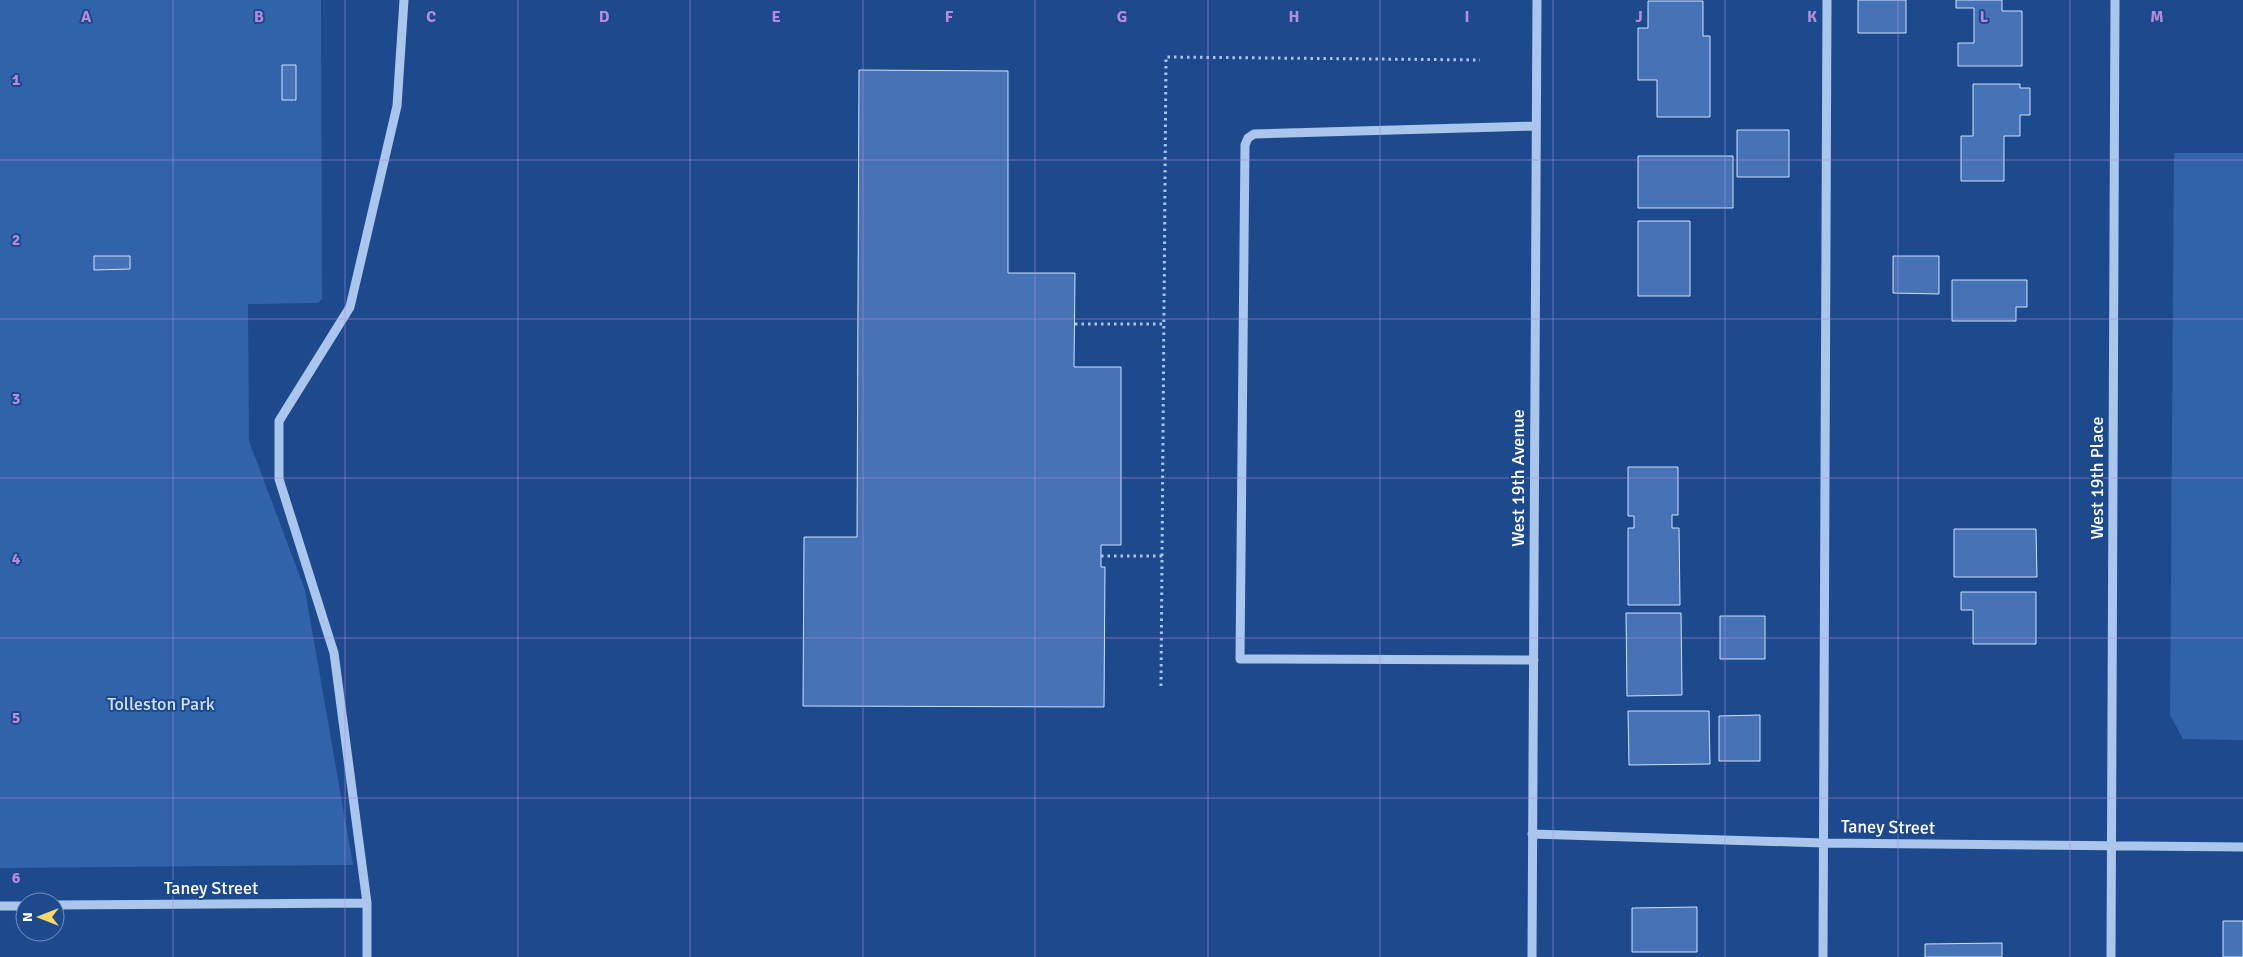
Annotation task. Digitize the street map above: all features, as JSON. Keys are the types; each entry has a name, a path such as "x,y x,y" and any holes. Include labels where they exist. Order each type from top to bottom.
{"street":[{"path":"367,957 367,903 334,653 279,479 278,421 350,307 397,106 404,0"},
{"name":"West 19th Avenue","path":"1532,957 1537,0"},
{"path":"1823,957 1827,0"},
{"name":"West 19th Place","path":"2111,957 2115,0"},
{"path":"1534,660 1240,659 1240,649 1245,145 1248,138 1254,134 1536,126"},
{"name":"Taney Street","path":"1532,834 1823,843 2243,847"},
{"name":"Taney Street","path":"65,905 367,903"},
{"path":"0,906 15,906"}],"path":[{"path":"1161,686 1166,57 1480,60"},
{"path":"1075,324 1164,324"},
{"path":"1101,556 1162,556"}],"green space":[{"name":"Tolleston Park","path":"0,0 321,0 322,299 318,303 248,304 249,441 305,590 353,865 0,868"},
{"path":"2174,153 2243,153 2243,740 2183,739 2170,715"}],"building":[{"path":"1858,0 1906,0 1906,33 1858,33"},
{"path":"1956,0 2002,0 2002,11 2022,11 2022,66 1958,66 1958,43 1974,43 1974,8 1956,8"},
{"path":"1648,1 1703,1 1703,36 1710,36 1710,117 1657,117 1657,80 1638,80 1638,28 1648,28"},
{"path":"282,65 296,65 296,100 282,100"},
{"path":"859,70 1008,71 1008,273 1075,273 1074,367 1121,367 1121,545 1101,545 1101,567 1105,567 1104,707 803,706 804,537 857,537"},
{"path":"1973,84 2020,84 2020,88 2030,88 2030,115 2020,115 2020,136 2004,136 2004,181 1961,181 1961,136 1973,136"},
{"path":"1737,130 1789,130 1789,177 1737,177"},
{"path":"1638,156 1733,156 1733,208 1638,208"},
{"path":"1638,221 1690,221 1690,296 1638,296"},
{"path":"94,256 130,256 130,269 94,270"},
{"path":"1893,256 1939,256 1939,294 1893,293"},
{"path":"1952,280 2027,280 2027,307 2016,307 2016,321 1952,321"},
{"path":"1628,467 1678,467 1678,515 1672,515 1672,528 1679,528 1680,605 1628,605 1628,528 1634,528 1634,516 1628,516"},
{"path":"1954,529 2036,529 2037,577 1954,577"},
{"path":"1961,592 2036,592 2036,644 1973,644 1973,610 1961,610"},
{"path":"1626,613 1681,613 1682,695 1627,696"},
{"path":"1720,616 1765,616 1765,659 1720,659"},
{"path":"1628,711 1709,711 1710,764 1629,765"},
{"path":"1760,715 1760,761 1719,761 1719,716"},
{"path":"1697,907 1697,952 1632,952 1632,908"},
{"path":"2223,921 2243,921 2243,957 2223,957"},
{"path":"2002,943 2002,957 1925,957 1925,944"}]}
